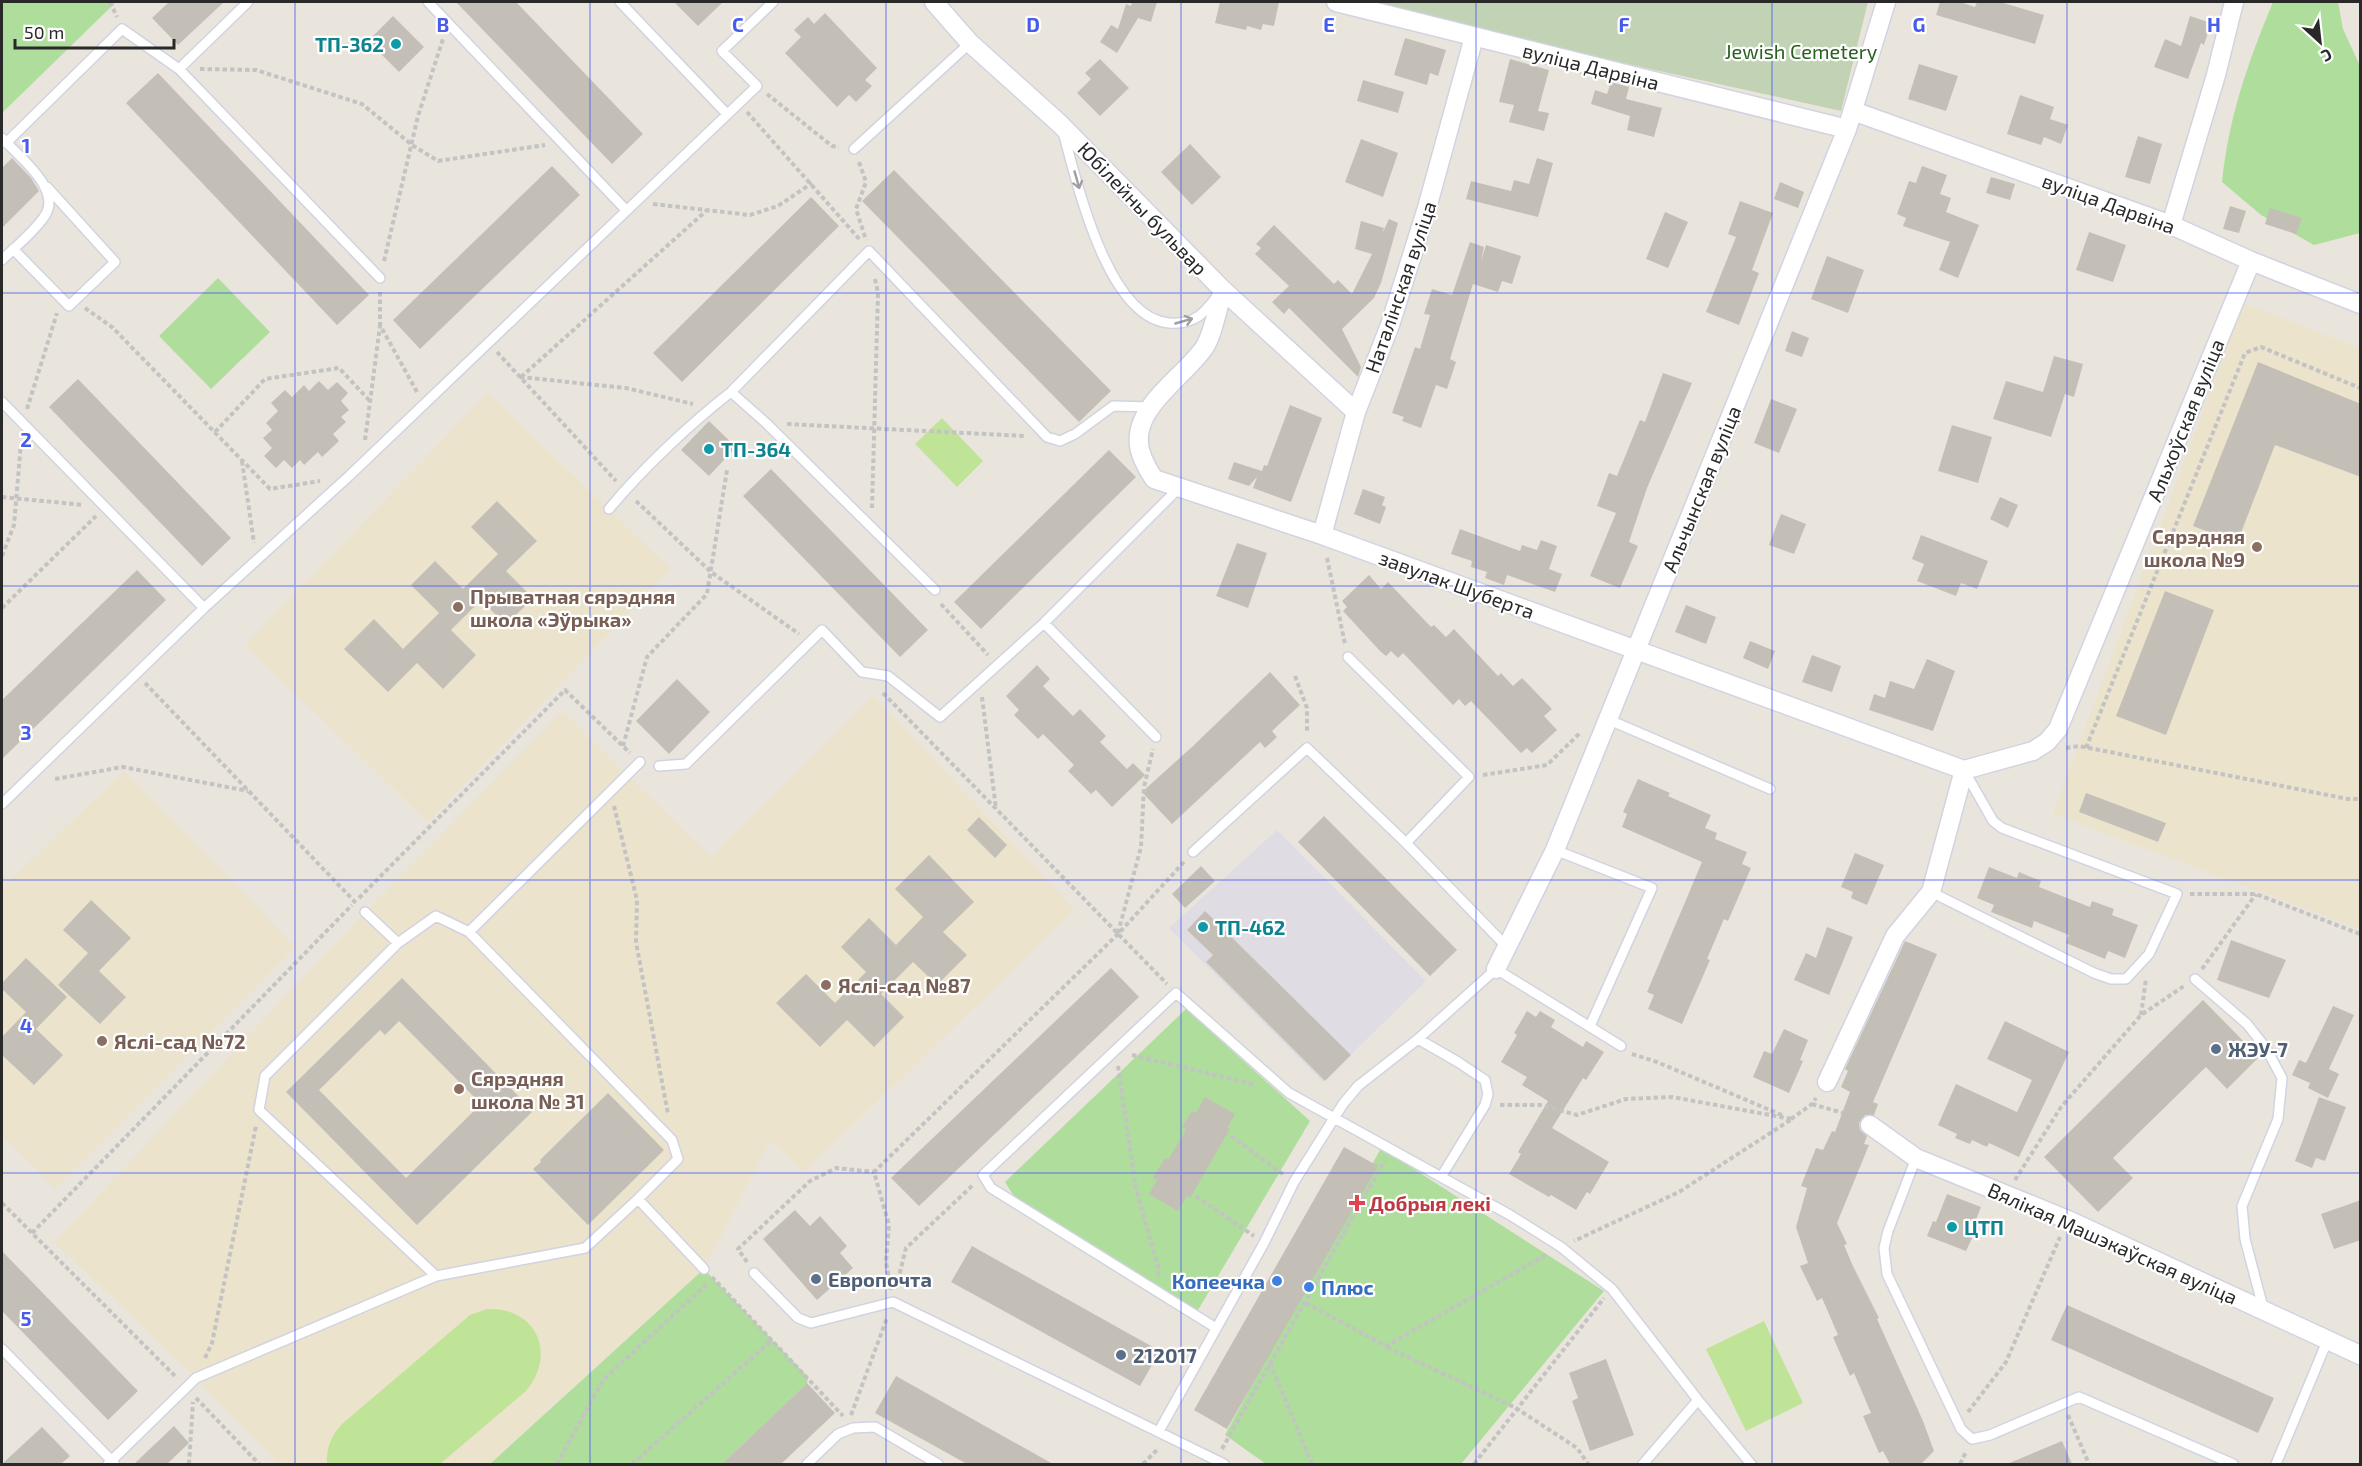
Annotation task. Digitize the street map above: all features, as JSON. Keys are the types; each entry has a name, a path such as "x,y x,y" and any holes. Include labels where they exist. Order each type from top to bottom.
{"street":[{"name":"Юбілейны бульвар","path":"934,2 970,43 1060,124 1223,290 1356,412"},
{"name":"вуліца Дарвіна","path":"1336,2 1847,129"},
{"name":"Альчынская вуліца","path":"1496,969 1555,850 1847,129 1886,2"},
{"path":"2171,225 2216,75 2234,2"},
{"name":"Наталінская вуліца","path":"1322,535 1356,412 1390,325 1427,208 1474,37"},
{"name":"вуліца Дарвіна","path":"1853,111 2171,225 2250,261 2361,304"},
{"name":"Альхоўская вуліца","path":"1964,770 2033,751 2047,742 2058,729 2250,261"},
{"name":"завулак Шуберта","path":"1223,290 1205,347 1151,407 1139,426 1142,458 1154,479 1322,535 1964,770"},
{"path":"1827,1082 1895,936 1931,892 1964,770"},
{"name":"Вялікая Машэкаўская вуліца","path":"1870,1125 1916,1158 2068,1220 2361,1355"}],"lane":[{"path":"179,69 248,2"},
{"path":"428,2 626,210"},
{"path":"620,2 727,114"},
{"path":"2,804 204,608 348,477 757,86 722,51 773,2"},
{"path":"13,249 69,306 115,262 4,141 122,29 179,69 380,278"},
{"path":"854,149 970,43"},
{"path":"1060,124 1089,223 1114,279 1129,300 1144,314 1160,323 1180,324 1199,316 1223,290"},
{"path":"2,260 46,216 50,203 47,187"},
{"path":"609,509 624,490 731,392 869,251 1047,437 1060,441 1075,434 1113,406 1151,407"},
{"path":"731,392 766,423 935,590"},
{"path":"2,402 204,608"},
{"path":"659,766 686,764 822,630 862,672 888,676 940,717 1044,623 1179,488"},
{"path":"1044,623 1156,737"},
{"path":"1348,657 1469,777 1406,843"},
{"path":"1607,719 1770,789"},
{"path":"1193,852 1307,748 1406,843 1507,946"},
{"path":"469,932 640,762"},
{"path":"1931,892 2094,973 2111,979 2126,979 2149,954 2177,894 2002,828 1993,821 1964,770"},
{"path":"1555,850 1652,888 1590,1026"},
{"path":"365,912 398,943"},
{"path":"2,1349 112,1463 196,1378 436,1276 585,1248 638,1199 678,1159 672,1140 469,932 436,916 398,943 265,1077 259,1110 436,1276"},
{"path":"1159,1431 1264,1243 1294,1182 1358,1086 1418,1040 1496,969 1621,1046"},
{"path":"2195,979 2247,1024 2266,1048 2282,1078 2278,1119 2242,1206 2245,1239 2264,1311"},
{"path":"1216,1328 991,1188 984,1175 1176,993 1289,1093 1510,1215 1561,1247 1612,1288 1698,1400 1751,1464"},
{"path":"1418,1040 1485,1080 1488,1094 1485,1105 1441,1177"},
{"path":"1916,1158 1888,1231 1884,1248 1887,1274 1961,1430 1972,1439 1990,1435 2079,1397 2232,1464"},
{"path":"638,1199 704,1269"},
{"path":"754,1273 798,1318 811,1323 893,1302 1159,1431 1217,1463"},
{"path":"2276,1464 2328,1339"},
{"path":"1643,1464 1698,1400"},
{"path":"807,1464 838,1434 853,1428 874,1427 938,1464"}],"path":[{"path":"361,464 380,325 380,278 418,116 448,22"},
{"path":"179,69 256,70 362,104 412,145 438,161 562,143"},
{"path":"757,86 832,146 854,149 866,182 856,209 869,251 878,293 871,527"},
{"path":"739,103 812,183 869,251"},
{"path":"634,202 750,215 778,206 812,183"},
{"path":"521,377 707,210"},
{"path":"75,301 112,327 270,489 348,477"},
{"path":"380,325 424,403"},
{"path":"2086,748 2245,353 2260,347 2361,388"},
{"path":"494,348 624,490 711,572 810,641"},
{"path":"215,432 265,379 339,368 370,401"},
{"path":"521,377 626,388 711,408"},
{"path":"766,423 1047,437"},
{"path":"242,460 256,560"},
{"path":"623,746 646,657 707,594 727,470"},
{"path":"2,497 105,507"},
{"path":"2,608 105,507"},
{"path":"1322,535 1348,657"},
{"path":"935,590 937,600 997,665"},
{"path":"862,672 1176,993"},
{"path":"136,674 365,912"},
{"path":"1295,676 1306,708 1307,748"},
{"path":"980,681 996,809"},
{"path":"32,1233 565,690 640,762"},
{"path":"1469,777 1547,765 1591,722 1607,719"},
{"path":"1118,934 1141,847 1144,787 1156,737"},
{"path":"2033,751 2086,748 2348,799 2361,799"},
{"path":"55,779 123,767 248,791"},
{"path":"611,791 637,900 636,942 672,1140"},
{"path":"874,1172 1118,934 1193,852"},
{"path":"2177,894 2256,894 2361,934"},
{"path":"2005,1194 2061,1107 2141,1015 2195,979 2256,894"},
{"path":"2141,1015 2149,954"},
{"path":"1621,1046 1631,1053 1792,1119"},
{"path":"1155,1291 1159,1270 1136,1189 1116,1051 1289,1093"},
{"path":"1386,1346 1561,1247 1679,1192 1792,1119 1812,1104 1827,1082"},
{"path":"1485,1105 1540,1105 1577,1115 1626,1099 1672,1097 1792,1119"},
{"path":"1812,1104 1843,1113"},
{"path":"196,1378 212,1343 259,1110"},
{"path":"1231,1136 1294,1182"},
{"path":"1217,1463 1270,1362 1306,1303 1391,1149"},
{"path":"754,1273 738,1249 810,1181 836,1168 874,1172"},
{"path":"874,1172 889,1225 885,1262 893,1302"},
{"path":"704,1269 848,1422 893,1302 906,1248 984,1175"},
{"path":"1196,1196 1264,1243"},
{"path":"2,1203 186,1387"},
{"path":"1958,1424 2006,1362 2068,1220"},
{"path":"557,1464 603,1380 713,1278"},
{"path":"1474,1464 1612,1288"},
{"path":"1306,1303 1386,1346 1516,1408 1577,1448 1588,1464"},
{"path":"632,1464 772,1340"},
{"path":"1270,1362 1312,1464"},
{"path":"189,1464 193,1394 260,1464"},
{"path":"2063,1404 2089,1464"},
{"path":"1143,1464 1170,1437"}],"shaded area":[{"name":"Сярэдняя школа №9","path":"2243,303 2360,348 2360,929 2053,814"},
{"name":"Прыватная сярэдняя школа «Эўрыка»","path":"488,393 671,569 428,822 245,645"},
{"name":"Сярэдняя школа № 31","path":"874,696 1075,910 804,1172 770,1141 704,1269 489,1464 279,1464 196,1378 54,1242 365,912 562,711 711,857"},
{"name":"Яслі-сад №72","path":"124,771 296,947 55,1189 2,1135 2,888"},
{"path":"1277,830 1426,981 1323,1082 1169,928"}],"green space":[{"path":"2,2 116,2 2,113"},
{"name":"Jewish Cemetery","path":"1357,2 1868,2 1841,111"},
{"path":"2273,2 2338,2 2343,29 2360,66 2360,233 2314,245 2261,215 2222,182 2229,134 2241,90 2255,46"},
{"path":"218,278 270,332 211,389 159,336"},
{"path":"942,418 983,461 957,487 915,444"},
{"path":"1186,1009 1310,1121 1195,1315 1024,1212 1005,1182"},
{"path":"1381,1148 1604,1291 1461,1464 1266,1464 1225,1435"},
{"path":"704,1269 808,1377 807,1383 722,1464 490,1464"},
{"path":"487,1309 504,1310 519,1316 537,1335 540,1362 535,1377 526,1391 440,1464 327,1464 330,1442 342,1424 470,1315"},
{"path":"1764,1321 1803,1403 1746,1431 1706,1349"}],"building":[{"path":"169,2 224,2 178,45 152,18"},
{"path":"456,2 516,2 643,134 612,164"},
{"path":"674,2 723,2 698,26"},
{"path":"1132,2 1157,2 1151,22 1138,18 1117,53 1100,42 1111,25 1118,29 1126,4 1131,6"},
{"path":"1220,2 1279,2 1274,26 1263,24 1261,30 1247,26 1246,30 1215,23"},
{"path":"1940,2 1960,2 1975,7 1977,2 2000,2 2044,15 2035,44 1936,15"},
{"path":"825,13 877,68 865,80 872,86 856,102 849,95 837,107 785,53 801,37 794,30 808,17 814,24"},
{"name":"ТП-362","path":"393,16 424,47 399,72 368,41"},
{"path":"2190,16 2211,23 2204,45 2201,43 2188,79 2154,67 2165,39 2181,46"},
{"path":"1405,38 1446,50 1438,76 1430,73 1427,85 1394,75"},
{"path":"1100,59 1129,88 1100,116 1077,93 1091,79 1085,73"},
{"path":"1510,59 1549,70 1538,111 1549,113 1544,131 1509,122 1514,105 1499,102"},
{"path":"1919,64 1958,76 1946,111 1908,99"},
{"path":"158,73 369,295 337,325 126,103"},
{"path":"1363,80 1404,92 1398,113 1357,101"},
{"path":"1611,82 1629,87 1626,99 1662,108 1654,137 1627,130 1630,116 1591,104 1595,90 1607,94"},
{"path":"2020,95 2054,107 2050,119 2068,125 2061,144 2044,137 2041,145 2007,134"},
{"path":"2138,136 2162,144 2150,184 2125,177"},
{"path":"1361,139 1398,153 1383,197 1345,182"},
{"path":"1190,144 1221,177 1192,205 1161,172"},
{"path":"12,158 31,178 39,191 2,228 2,168"},
{"path":"1537,158 1553,163 1538,217 1466,199 1471,181 1511,191 1514,180 1529,184"},
{"path":"552,166 580,195 420,349 393,320"},
{"path":"1922,166 1947,175 1940,194 1951,198 1946,212 1979,225 1958,278 1939,270 1950,242 1903,226 1906,218 1897,214 1909,181 1916,183"},
{"path":"894,170 1111,391 1079,422 862,201"},
{"path":"1991,177 2015,184 2010,200 1986,193"},
{"path":"1780,182 1804,192 1798,208 1774,199"},
{"path":"811,197 839,226 682,382 653,353"},
{"path":"1740,201 1773,213 1752,270 1759,273 1739,325 1706,312 1736,237 1728,234"},
{"path":"2230,206 2246,211 2239,233 2223,229"},
{"path":"2270,208 2302,218 2296,234 2265,224"},
{"path":"1665,212 1688,222 1668,268 1646,259"},
{"path":"1389,219 1398,223 1381,283 1374,298 1342,329 1361,367 1358,377 1289,308 1284,314 1272,302 1289,286 1255,254 1261,248 1256,244 1274,225 1334,284 1338,280 1352,294 1372,254 1355,249 1361,221 1384,228 1382,234"},
{"path":"2089,232 2126,245 2113,282 2076,270"},
{"path":"1470,242 1484,247 1481,261 1486,245 1521,256 1512,284 1502,281 1498,292 1473,284 1450,359 1456,362 1447,389 1436,385 1421,428 1402,421 1404,417 1392,413 1415,347 1420,349 1430,315 1424,314 1432,289 1452,295"},
{"path":"1827,256 1864,270 1848,313 1811,299"},
{"path":"1792,331 1809,338 1802,357 1785,351"},
{"path":"2054,356 2083,364 2074,397 2065,394 2051,437 1993,419 2006,381 2043,392"},
{"path":"2258,362 2361,404 2361,477 2275,445 2237,543 2193,526"},
{"path":"1663,373 1692,383 1647,488 1629,542 1638,546 1620,588 1590,576 1616,513 1597,506 1609,473 1617,476 1640,420 1645,422"},
{"path":"78,379 231,538 202,566 49,407"},
{"path":"319,381 328,390 337,382 348,393 341,401 349,410 341,417 346,422 333,434 339,441 322,457 318,452 304,465 300,460 292,468 284,460 276,468 264,456 272,448 263,438 272,430 266,423 278,411 271,403 285,390 292,397 304,385 309,391"},
{"path":"1771,399 1797,409 1779,453 1754,443"},
{"path":"1290,405 1322,418 1291,502 1253,488 1257,477 1249,486 1228,479 1234,462 1262,471 1264,465 1267,466"},
{"name":"ТП-364","path":"709,421 736,447 709,476 681,450"},
{"path":"1952,425 1992,437 1978,483 1938,471"},
{"path":"1109,450 1136,477 981,629 954,602"},
{"path":"771,469 928,630 900,657 743,496"},
{"path":"1363,489 1385,497 1382,505 1386,507 1380,524 1354,514"},
{"path":"2000,497 2018,505 2008,528 1990,519"},
{"path":"497,501 537,541 506,571 533,598 506,625 481,600 451,630 476,655 443,689 417,663 388,692 344,649 374,619 403,649 439,613 411,585 435,561 463,589 498,554 471,527"},
{"path":"1781,514 1806,524 1794,554 1769,545"},
{"path":"1460,529 1520,551 1522,545 1537,550 1541,540 1557,546 1549,569 1562,574 1555,592 1507,575 1504,585 1485,578 1487,572 1471,567 1472,561 1451,554"},
{"path":"1921,535 1988,561 1977,589 1961,583 1956,596 1917,581 1924,564 1912,559"},
{"path":"1237,543 1267,553 1248,608 1216,596"},
{"path":"137,570 166,600 2,759 2,700"},
{"path":"1369,575 1381,589 1388,582 1431,627 1434,625 1446,637 1454,629 1498,676 1501,673 1513,686 1522,678 1552,709 1544,716 1557,730 1532,753 1527,748 1521,753 1471,701 1465,706 1459,699 1453,705 1403,653 1398,658 1391,651 1386,656 1343,611 1347,607 1342,601"},
{"path":"2165,591 2214,610 2166,735 2116,716"},
{"path":"1686,605 1716,617 1706,644 1675,632"},
{"path":"1750,641 1775,651 1768,669 1743,658"},
{"path":"1812,655 1841,666 1832,692 1802,682"},
{"path":"1927,659 1955,671 1933,731 1869,710 1874,694 1885,698 1890,681 1914,689"},
{"path":"1037,665 1050,679 1043,686 1073,716 1080,709 1106,736 1100,742 1127,769 1133,763 1145,775 1112,807 1096,790 1091,794 1068,771 1074,765 1043,734 1038,739 1014,715 1019,710 1006,696"},
{"path":"1270,672 1300,705 1272,731 1277,737 1265,748 1260,742 1172,824 1142,792"},
{"path":"677,679 710,712 669,754 636,721"},
{"path":"1638,779 1670,793 1668,796 1711,815 1705,828 1717,833 1715,839 1747,852 1742,864 1751,868 1728,921 1724,919 1707,959 1710,960 1682,1024 1648,1009 1654,995 1647,992 1702,862 1622,827 1627,814 1623,812"},
{"path":"2086,793 2166,823 2158,842 2079,812"},
{"path":"1324,816 1457,950 1430,976 1298,842"},
{"path":"979,817 1007,845 995,858 967,830"},
{"path":"1855,853 1884,865 1867,905 1851,898 1853,892 1841,887"},
{"path":"929,855 974,902 943,932 967,955 937,985 913,962 881,994 904,1017 874,1047 847,1020 820,1047 776,1003 806,974 835,1003 866,972 841,947 869,918 896,945 923,917 895,889"},
{"path":"1201,866 1215,881 1185,908 1172,894"},
{"path":"1989,867 2017,878 2019,872 2041,881 2039,887 2090,907 2092,901 2114,909 2112,915 2138,925 2125,958 2108,951 2105,959 2066,943 2069,935 2034,921 2032,928 1991,912 1994,905 1977,898"},
{"path":"91,900 131,938 99,971 126,997 100,1024 58,985 88,953 63,930"},
{"path":"1205,911 1351,1055 1325,1081 1206,962 1213,955 1187,930"},
{"path":"1827,927 1853,937 1829,995 1794,980 1806,953 1816,958"},
{"path":"2231,940 2286,960 2269,998 2217,980"},
{"path":"1905,941 1937,954 1873,1102 1878,1104 1874,1115 1865,1115 1859,1123 1860,1130 1867,1136 1864,1144 1869,1145 1837,1223 1847,1244 1844,1245 1852,1264 1879,1318 1877,1319 1934,1451 1921,1464 1890,1464 1883,1451 1879,1453 1863,1416 1871,1413 1854,1373 1850,1376 1833,1337 1838,1335 1822,1298 1817,1301 1800,1266 1808,1263 1796,1227 1807,1188 1801,1186 1816,1148 1823,1150 1832,1131 1835,1132 1850,1092 1841,1087 1848,1071 1845,1069"},
{"path":"26,958 67,997 36,1029 63,1055 34,1085 2,1055 2,1037 26,1012 2,989 2,983"},
{"path":"1111,968 1139,997 919,1206 891,1178"},
{"path":"402,978 533,1111 417,1225 286,1092","holes":["399,1021 481,1104 406,1178 319,1090 380,1030 385,1035"]},
{"path":"2203,1000 2259,1057 2227,1089 2206,1067 2113,1158 2133,1178 2098,1212 2044,1157"},
{"path":"2333,1006 2354,1015 2329,1069 2339,1074 2328,1098 2308,1088 2310,1083 2292,1075 2299,1060 2306,1063"},
{"path":"1527,1011 1536,1017 1540,1011 1555,1020 1551,1027 1583,1047 1586,1041 1604,1052 1586,1080 1583,1078 1552,1128 1609,1162 1590,1194 1587,1192 1576,1210 1509,1174 1521,1154 1518,1152 1548,1101 1522,1085 1527,1077 1501,1062 1517,1035 1514,1033"},
{"path":"2005,1021 2069,1052 2019,1157 1989,1143 1987,1147 1972,1140 1970,1144 1955,1138 1957,1134 1938,1125 1956,1084 2017,1112 2032,1080 1987,1059"},
{"path":"1784,1029 1808,1040 1800,1060 1803,1061 1789,1093 1753,1077 1764,1051 1772,1054"},
{"path":"608,1093 664,1150 588,1225 533,1169"},
{"path":"1205,1097 1235,1114 1227,1128 1230,1129 1190,1198 1187,1196 1178,1211 1149,1194 1157,1180 1153,1178 1165,1158 1168,1160 1186,1130 1182,1127 1192,1111 1196,1113"},
{"path":"2319,1097 2346,1107 2325,1161 2316,1158 2312,1168 2295,1161"},
{"path":"1344,1147 1378,1166 1227,1429 1194,1410"},
{"name":"ЦТП","path":"1947,1194 1981,1207 1971,1232 1974,1234 1966,1251 1927,1236 1933,1221 1936,1222"},
{"path":"2361,1200 2361,1240 2334,1249 2321,1214"},
{"path":"795,1210 810,1226 820,1216 847,1246 840,1253 853,1268 817,1300 763,1239"},
{"path":"972,1246 1160,1351 1140,1386 951,1282"},
{"path":"2,1251 138,1391 108,1420 2,1311"},
{"path":"2067,1305 2274,1398 2258,1433 2051,1340"},
{"path":"1606,1359 1634,1435 1590,1451 1572,1401 1578,1398 1569,1373"},
{"path":"896,1376 1053,1464 967,1464 875,1413"},
{"path":"807,1383 835,1413 781,1464 722,1464"},
{"path":"174,1426 189,1443 167,1464 134,1464"},
{"path":"42,1427 70,1456 61,1464 2,1464"},
{"path":"2062,1441 2072,1464 2007,1464"}],"place":[{"name":"ТП-362","path":"396,44"},
{"name":"ТП-364","path":"709,449"},
{"name":"Сярэдняя школа №9","path":"2257,547"},
{"name":"Прыватная сярэдняя школа «Эўрыка»","path":"458,607"},
{"name":"ТП-462","path":"1203,927"},
{"name":"Яслі-сад №87","path":"826,985"},
{"name":"Яслі-сад №72","path":"102,1041"},
{"name":"ЖЭУ-7","path":"2216,1049"},
{"name":"Сярэдняя школа № 31","path":"459,1089"},
{"name":"Добрыя лекі","path":"1357,1203"},
{"name":"ЦТП","path":"1952,1227"},
{"name":"Европочта","path":"816,1279"},
{"name":"Копеечка","path":"1277,1281"},
{"name":"Плюс","path":"1309,1287"},
{"name":"212017","path":"1121,1355"}]}
